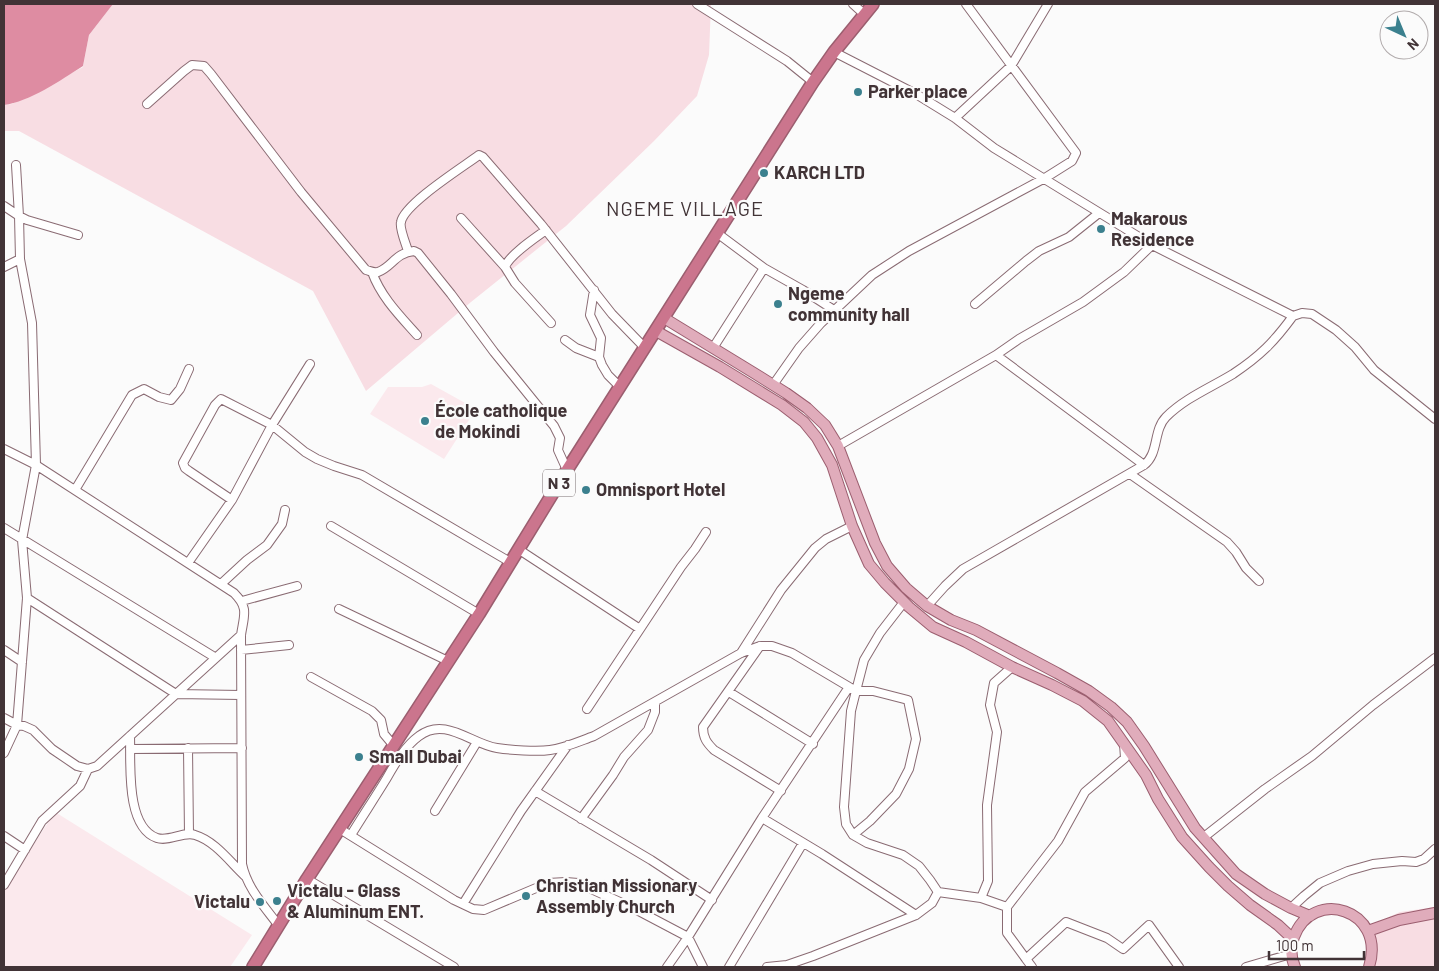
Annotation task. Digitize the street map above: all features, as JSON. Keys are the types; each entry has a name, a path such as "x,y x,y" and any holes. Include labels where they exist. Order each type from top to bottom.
{"highway":[{"name":"N 3","path":"253,967 813,82 834,52 873,4"}],"main road":[{"path":"664,318 773,385 807,408 825,424 838,446 875,543 887,566 906,588 927,606 951,620 976,630 1057,673 1089,691 1111,707 1126,722 1144,746 1195,828 1236,874 1264,894 1310,916"},
{"path":"656,331 782,405 804,422 817,438 832,465 852,526 869,564 904,602 933,626 1012,667 1052,684 1083,701 1108,721 1146,775 1158,799 1182,837 1228,886 1293,939"},
{"path":"1295,967 1291,954 1296,930 1310,916 1322,910 1336,909 1349,912 1360,920 1368,931 1372,942 1372,955 1368,967"},
{"path":"1368,931 1399,920 1435,913"}],"street":[{"path":"696,4 787,61 813,82"},
{"path":"853,4 864,14"},
{"path":"773,385 799,348 821,322 872,275 909,251 1045,178 1072,160 1076,153 966,4"},
{"path":"955,118 1012,66 1048,4"},
{"path":"834,52 916,94 955,118 994,148 1152,245 1293,316"},
{"path":"147,104 192,65 204,66 307,200 366,270 379,272 399,255 408,251 418,253 554,426 560,438 558,450 567,470"},
{"path":"408,251 400,223 404,213 419,199 479,155 500,176 546,230 612,314 645,348"},
{"path":"4,753 18,725 27,598 22,540 36,465 32,323 20,259 16,165"},
{"path":"4,206 27,220 78,235"},
{"path":"975,304 1026,261 1040,251 1069,237 1099,213"},
{"path":"461,218 505,267 527,297 551,322"},
{"path":"505,267 506,263 546,230"},
{"path":"717,234 764,268 834,310"},
{"path":"838,446 996,355 1019,339 1083,302 1124,272 1152,245"},
{"path":"4,267 20,259"},
{"path":"713,348 764,268"},
{"path":"372,272 376,284 398,314 417,335"},
{"path":"594,290 590,315 600,338 599,357 608,375 620,387"},
{"path":"927,606 963,569 1148,462 1153,453 1160,423 1171,411 1231,375 1258,356 1275,340 1293,316 1302,312 1312,314 1336,330 1355,347 1374,370 1435,419"},
{"path":"564,340 576,348 599,357"},
{"path":"996,355 1144,465"},
{"path":"188,563 232,500 272,425 310,364"},
{"path":"75,490 132,395 144,389 159,397 171,400 180,389 189,369"},
{"path":"232,500 189,472 183,463 215,406 221,399 272,425 305,452 334,466 362,475 510,562"},
{"path":"4,449 36,465 221,584 242,601 244,611 241,635 242,864 245,876 252,889 279,926"},
{"path":"1130,474 1227,542 1246,568 1259,581"},
{"path":"221,584 267,545 282,524 285,510"},
{"path":"331,526 478,614"},
{"path":"741,652 781,590 815,548 826,539 852,526"},
{"path":"4,528 216,658"},
{"path":"587,709 706,532"},
{"path":"518,549 640,629"},
{"path":"242,601 297,586"},
{"path":"27,598 176,694 242,695"},
{"path":"668,967 762,818 852,689 864,660 880,633 904,602"},
{"path":"339,609 448,661"},
{"path":"4,718 33,730 52,749 77,766 88,769 97,766 241,635"},
{"path":"241,650 289,645"},
{"path":"760,646 703,727 703,735 707,743 714,750 781,791"},
{"path":"351,835 406,748 420,735 435,728 447,728 477,742 497,748 550,750 594,736 741,652 760,646 772,646 792,653 852,689 873,691 908,700 916,739 910,769 896,794 870,821 852,835"},
{"path":"4,650 22,662"},
{"path":"1204,837 1265,789 1312,756 1435,658"},
{"path":"982,898 988,881 987,805 997,732 990,705 994,683 1012,667"},
{"path":"311,676 372,711 381,720 384,734 394,746"},
{"path":"852,689 844,807 846,824 852,835 867,843 903,855 919,866 938,892 982,898 1007,907"},
{"path":"729,692 813,744"},
{"path":"581,819 624,757 648,730 655,712 655,702"},
{"path":"130,736 132,798 144,828 158,838 193,834 221,852 245,876"},
{"path":"435,812 477,742"},
{"path":"1032,967 1007,933 1007,907 1058,841 1085,792 1125,758 1124,742"},
{"path":"463,904 521,811 568,745"},
{"path":"188,748 188,834"},
{"path":"130,749 242,748"},
{"path":"4,885 42,822 80,786 88,769"},
{"path":"535,791 651,860 712,900"},
{"path":"762,818 803,842 916,915"},
{"path":"340,829 473,909 484,910 548,883 578,883 634,908 688,937 703,967"},
{"path":"4,836 25,850"},
{"path":"729,967 803,842"},
{"path":"1291,908 1320,884 1348,871 1373,864 1402,861 1416,862 1424,859 1435,849"},
{"path":"307,879 454,967"},
{"path":"766,967 787,965 813,956 916,915 932,903 938,892"},
{"path":"1026,959 1066,922 1107,938 1124,950 1149,925 1179,967"},
{"path":"1246,967 1291,954"}],"shaded area":[{"path":"4,4 113,4 89,35 83,66 55,84 24,100 4,105"},
{"path":"113,4 711,4 709,55 697,96 654,141 566,226 471,302 366,391 313,291 19,131 4,131 4,105 12,104 83,67 89,35"},
{"name":"École catholique de Mokindi","path":"431,384 476,409 444,459 370,414 388,387 422,387"},
{"path":"55,812 252,935 230,967 4,967 4,889"},
{"path":"1435,907 1435,967 1374,967 1376,946 1369,926 1400,912"}],"place":[{"name":"Parker place","path":"858,92"},
{"name":"KARCH LTD","path":"764,173"},
{"name":"Makarous Residence","path":"1101,229"},
{"name":"Ngeme community hall","path":"778,304"},
{"name":"École catholique de Mokindi","path":"425,421"},
{"name":"Omnisport Hotel","path":"586,490"},
{"name":"Small Dubai","path":"359,757"},
{"name":"Christian Missionary Assembly Church","path":"526,896"},
{"name":"Victalu - Glass & Aluminum ENT.","path":"277,901"},
{"name":"Victalu","path":"260,902"}],"district":[{"name":"NGEME VILLAGE","path":"685,209"}]}
